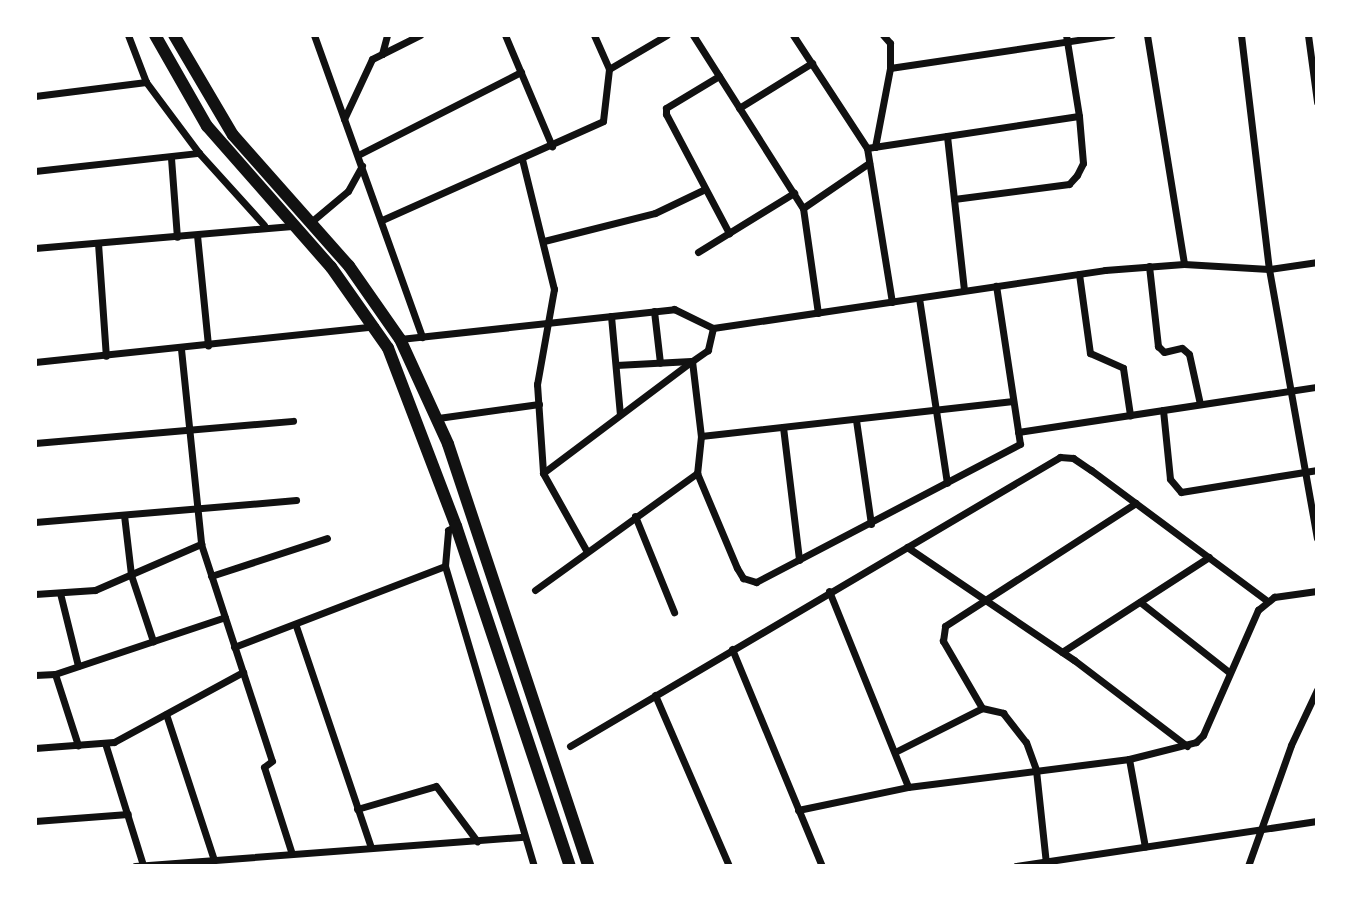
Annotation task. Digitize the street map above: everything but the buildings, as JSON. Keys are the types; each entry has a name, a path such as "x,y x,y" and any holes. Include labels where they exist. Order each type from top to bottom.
{"main road":[{"path":"155,35 207,126 375,326 410,395 570,866"},
{"path":"174,35 224,123 380,306 400,339 438,418 588,866"}],"street":[{"path":"128,35 146,82 199,153 264,225"},
{"path":"314,35 422,337"},
{"path":"382,54 387,35"},
{"path":"344,120 365,67 382,54 420,35"},
{"path":"505,35 552,146"},
{"path":"382,220 603,121 609,69 594,35"},
{"path":"609,69 667,35"},
{"path":"693,35 803,208 818,313"},
{"path":"793,35 871,147"},
{"path":"883,35 890,39 890,68 869,163 891,302"},
{"path":"890,68 1066,38 1112,35"},
{"path":"1147,35 1184,264"},
{"path":"1241,35 1269,269 1317,538"},
{"path":"1308,35 1317,102"},
{"path":"954,199 1069,184 1083,163 1079,116 1066,38"},
{"path":"739,108 812,63"},
{"path":"358,155 521,72"},
{"path":"719,76 666,108 729,233"},
{"path":"35,96 146,82"},
{"path":"871,147 1079,116"},
{"path":"947,136 964,290"},
{"path":"35,170 199,153"},
{"path":"171,158 177,237"},
{"path":"522,159 554,289 546,323 539,404 543,473 586,550"},
{"path":"803,208 869,163"},
{"path":"311,222 348,191 362,166"},
{"path":"544,241 655,213 705,189"},
{"path":"698,251 794,193"},
{"path":"35,248 197,235 264,225 292,226"},
{"path":"197,235 208,345"},
{"path":"99,243 106,356"},
{"path":"400,339 674,309 713,328 964,290 1149,266 1184,264 1269,269 1317,261"},
{"path":"1149,266 1158,346 1164,352 1182,348 1189,354 1200,404"},
{"path":"1079,274 1090,353 1123,368 1130,415"},
{"path":"692,361 701,436 697,473 743,578 756,582 1020,444 996,286"},
{"path":"919,298 947,483"},
{"path":"653,311 660,363"},
{"path":"611,316 620,414"},
{"path":"35,362 181,349 375,326"},
{"path":"543,473 708,350 713,328"},
{"path":"181,349 191,429 194,509 201,544 272,761 264,767 292,854"},
{"path":"616,365 692,361"},
{"path":"1018,432 1317,387"},
{"path":"701,436 1013,401"},
{"path":"438,418 539,404"},
{"path":"1163,410 1170,479 1181,492 1317,470"},
{"path":"856,420 871,524"},
{"path":"35,443 293,421"},
{"path":"783,427 799,560"},
{"path":"570,746 1051,460 1066,455 1136,503 1266,600 1317,591"},
{"path":"535,590 586,550 697,473"},
{"path":"35,522 296,500"},
{"path":"982,708 942,633 982,600 1136,503"},
{"path":"124,514 131,575 153,642"},
{"path":"635,516 674,612"},
{"path":"456,526 448,530 445,566 534,866"},
{"path":"211,576 327,538"},
{"path":"35,594 95,590 201,544"},
{"path":"907,547 1062,652 1186,746"},
{"path":"1062,652 1209,557"},
{"path":"234,646 296,626 445,566"},
{"path":"829,591 908,787"},
{"path":"60,593 78,666"},
{"path":"798,810 908,787 1129,759 1186,746 1203,735 1229,671 1266,600"},
{"path":"1140,602 1229,671"},
{"path":"35,676 55,674 225,617"},
{"path":"296,626 372,848"},
{"path":"732,649 822,866"},
{"path":"35,748 105,743 166,714 243,672"},
{"path":"55,674 78,745"},
{"path":"1248,866 1291,745 1317,690"},
{"path":"655,695 729,866"},
{"path":"895,752 982,708 1003,713 1015,725 1036,770 1046,864"},
{"path":"166,714 214,860"},
{"path":"105,743 143,865"},
{"path":"1129,759 1144,847"},
{"path":"357,809 436,786 477,841"},
{"path":"35,821 128,814"},
{"path":"1016,866 1046,864 1317,821"},
{"path":"135,866 524,837"},
{"path":"235,866 244,858"}]}
